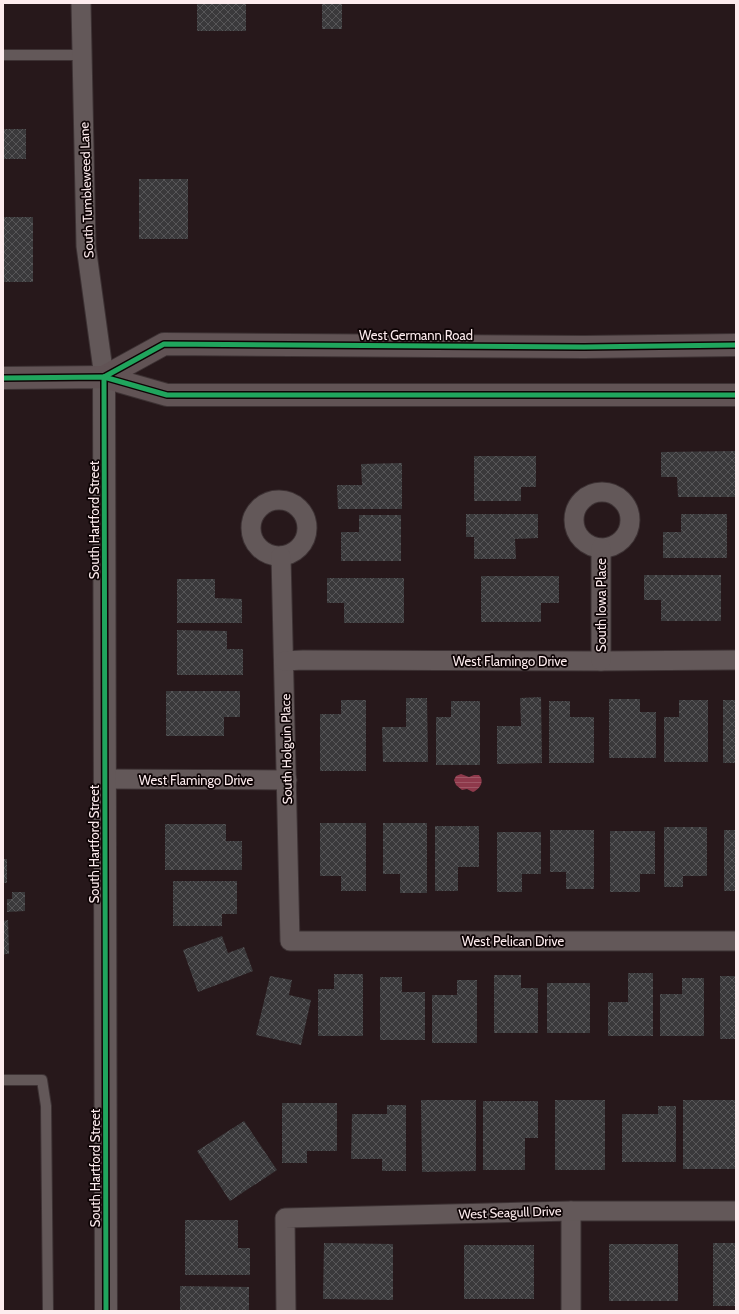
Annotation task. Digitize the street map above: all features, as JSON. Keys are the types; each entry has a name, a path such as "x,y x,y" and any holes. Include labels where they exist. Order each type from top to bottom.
{"main road":[{"name":"West Germann Road","path":"104,376 164,344 584,347 736,345"},
{"name":"West Germann Road","path":"3,378 104,376 167,395 736,394"}],"street":[{"name":"South Tumbleweed Lane","path":"81,3 86,246 104,376"},
{"name":"South Hartford Street","path":"104,376 106,1311"},
{"name":"South Iowa Place","path":"601,548 601,661"},
{"name":"South Holguin Place","path":"281,556 290,941"},
{"name":"West Flamingo Drive","path":"284,661 736,660"},
{"name":"West Flamingo Drive","path":"105,779 287,780"},
{"name":"West Pelican Drive","path":"290,941 736,941"},
{"name":"West Seagull Drive","path":"286,1311 285,1218 571,1211 736,1211"},
{"path":"571,1211 571,1311"}],"lane":[{"path":"3,54 82,55"},
{"path":"3,1080 42,1080 46,1106 48,1311"}],"shaded area":[{"path":"461,774 469,777 479,775 482,780 480,787 473,792 467,789 462,790 456,785 454,780 456,776"}],"building":[{"path":"197,3 246,3 246,31 197,31"},
{"path":"322,3 342,3 342,29 322,29"},
{"path":"3,129 26,129 26,159 3,159"},
{"path":"139,179 188,179 188,239 139,239"},
{"path":"3,217 33,217 33,282 3,282"},
{"path":"736,451 736,497 678,497 677,477 661,477 661,452"},
{"path":"474,456 536,456 536,487 521,487 521,501 474,501"},
{"path":"402,463 402,509 338,509 337,485 362,485 361,464"},
{"path":"466,514 538,514 538,538 515,539 516,559 474,559 474,537 466,537"},
{"path":"681,514 727,514 727,558 663,558 663,532 681,532"},
{"path":"359,515 401,515 401,561 341,561 341,532 359,532"},
{"path":"644,575 721,575 721,621 661,621 661,600 644,600"},
{"path":"481,576 559,576 559,603 541,603 541,622 481,622"},
{"path":"327,578 404,578 404,623 344,623 344,603 327,603"},
{"path":"177,579 215,579 215,598 242,599 242,623 177,623"},
{"path":"177,630 227,631 227,649 243,649 243,675 177,675"},
{"path":"166,691 240,691 240,717 224,717 224,736 166,736"},
{"path":"541,697 542,763 497,764 497,726 521,726 520,698"},
{"path":"406,698 427,698 428,762 383,762 382,727 406,727"},
{"path":"609,699 640,699 640,712 656,712 656,758 609,758"},
{"path":"341,700 366,700 366,771 320,771 320,714 341,714"},
{"path":"679,700 708,700 708,762 664,762 664,717 679,717"},
{"path":"723,700 736,700 736,763 723,763"},
{"path":"451,701 480,701 480,765 436,765 436,717 451,717"},
{"path":"549,701 570,701 570,717 594,717 594,763 549,763"},
{"path":"320,823 366,823 366,891 341,891 341,876 320,876"},
{"path":"383,823 427,823 427,893 400,893 400,874 383,874"},
{"path":"165,824 226,824 226,841 242,841 242,870 165,870"},
{"path":"435,826 479,826 479,867 458,867 458,891 435,891"},
{"path":"664,827 707,827 707,876 683,876 683,887 664,887"},
{"path":"550,830 594,830 594,889 566,889 566,872 550,872"},
{"path":"724,830 736,830 736,891 724,891"},
{"path":"610,831 655,831 655,874 640,874 640,892 610,892"},
{"path":"497,832 541,832 541,874 522,874 522,892 497,892"},
{"path":"3,859 7,859 7,883 3,883"},
{"path":"173,881 237,881 237,914 222,914 222,926 173,926"},
{"path":"12,892 25,892 25,911 7,912 7,899 12,899"},
{"path":"8,920 9,954 5,954 3,956 3,921"},
{"path":"222,936 228,953 244,947 253,971 198,992 183,950"},
{"path":"628,973 653,973 653,1036 608,1036 608,1002 628,1002"},
{"path":"334,974 363,974 363,1036 318,1036 318,989 334,989"},
{"path":"494,975 521,975 521,988 538,988 538,1033 494,1033"},
{"path":"270,976 292,980 289,995 311,1000 301,1045 256,1035"},
{"path":"720,976 736,976 736,1039 720,1039"},
{"path":"380,977 402,977 402,992 425,992 425,1040 380,1040"},
{"path":"682,978 704,978 704,1036 660,1036 660,994 682,994"},
{"path":"457,980 477,980 477,1043 432,1043 432,995 457,995"},
{"path":"547,983 590,983 590,1033 547,1033"},
{"path":"421,1100 476,1100 476,1171 422,1172"},
{"path":"555,1100 605,1100 605,1170 555,1170"},
{"path":"683,1100 736,1100 736,1169 683,1169"},
{"path":"483,1101 538,1101 538,1138 525,1138 525,1170 483,1170"},
{"path":"282,1103 337,1103 337,1151 307,1151 307,1163 282,1163"},
{"path":"387,1105 406,1105 406,1171 382,1171 382,1159 351,1159 352,1114 387,1114"},
{"path":"658,1106 676,1106 676,1162 622,1162 622,1114 658,1114"},
{"path":"244,1121 277,1170 230,1201 197,1151"},
{"path":"185,1220 238,1220 238,1248 250,1248 250,1275 185,1275"},
{"path":"324,1243 393,1244 393,1300 323,1299"},
{"path":"713,1243 736,1243 736,1306 713,1306"},
{"path":"609,1244 678,1244 678,1301 609,1301"},
{"path":"464,1245 534,1245 534,1299 464,1299"},
{"path":"180,1286 249,1287 249,1311 180,1311"}],"cycle path":[{"path":"104,377 164,344 584,347 736,345"},
{"path":"104,377 106,1311"},
{"path":"3,378 104,377 167,395 736,395"}]}
